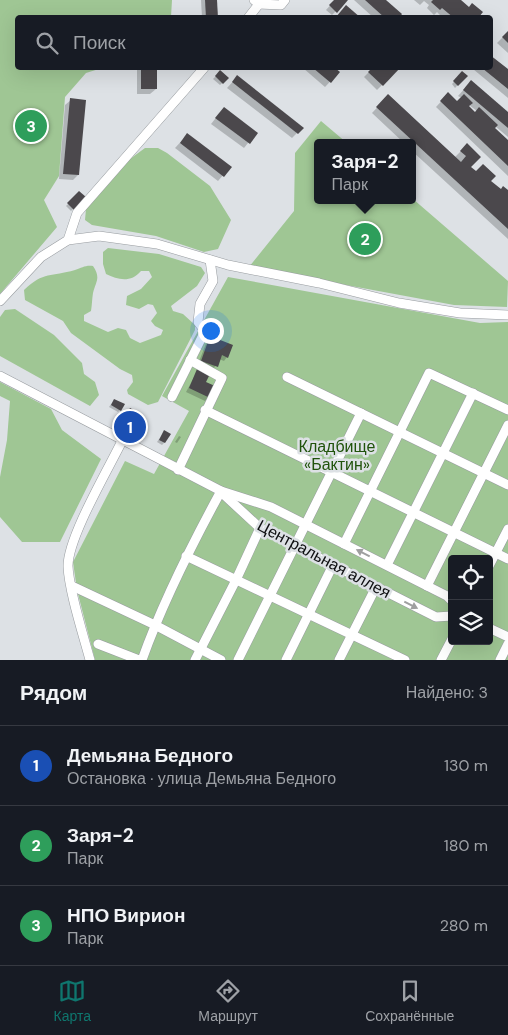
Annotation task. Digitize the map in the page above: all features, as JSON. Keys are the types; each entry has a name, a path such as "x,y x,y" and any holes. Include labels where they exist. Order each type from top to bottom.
{"street":[{"path":"250,15 257,2 281,5 285,0"},
{"path":"68,240 77,213 202,70"},
{"path":"0,301 41,257 68,240 99,236 157,244 210,260 400,303 460,313 508,315"},
{"path":"172,397 204,331 198,322 200,304 213,280 210,260"},
{"path":"178,470 205,410 222,378 190,360"},
{"path":"344,544 429,373 508,410"},
{"path":"0,376 220,491 186,556 140,660 98,644"},
{"path":"287,378 508,485"},
{"path":"387,565 473,393"},
{"path":"205,410 508,559"},
{"path":"238,660 361,413"},
{"path":"427,586 508,426"},
{"path":"90,660 68,564 71,548 123,439"},
{"name":"Центральная аллея","path":"220,491 271,507 387,565 447,596 451,600"},
{"name":"Центральная аллея","path":"220,491 260,528 436,617 448,616"},
{"path":"195,660 260,528"},
{"path":"493,559 508,529"},
{"path":"186,556 405,660"},
{"path":"286,660 333,565"},
{"path":"72,586 154,625 220,660"},
{"path":"339,660 376,587"},
{"path":"493,630 508,637"},
{"path":"500,660 508,644"},
{"path":"441,660 449,645"}],"green space":[{"path":"0,0 172,0 171,15 15,15 15,70 96,70 86,73 65,97 59,176 44,200 57,227 0,294"},
{"path":"321,121 342,139 314,139 314,204 416,204 416,202 508,281 507,307 454,305 249,267 294,211 295,153"},
{"path":"145,148 158,148 167,153 210,186 231,220 218,249 204,252 156,236 92,225 85,220 86,209 130,159"},
{"path":"108,248 159,254 201,267 205,273 197,286 171,306 173,311 183,314 195,325 195,330 158,402 148,405 128,394 127,390 133,382 132,375 120,369 71,333 63,321 25,300 24,290 43,277 86,266 93,266 97,274 97,280 91,311 84,315 84,321 108,332 118,328 126,330 130,338 140,343 161,335 163,330 155,326 151,321 157,313 153,305 148,304 139,309 126,305 127,296 141,289 152,277 149,271 141,271 129,279 115,278 106,274 103,264 103,252"},
{"name":"Кладбище «Бактин»","path":"228,277 480,323 508,322 508,660 95,660 77,590 73,562 125,461 154,474 189,411 162,396"},
{"path":"15,309 54,335 82,363 84,374 95,382 99,395 90,406 0,356 0,317 5,310"},
{"path":"0,382 51,409 62,430 101,459 60,542 22,542 0,517 0,477 7,440 10,401 0,396"}],"building":[{"path":"205,0 217,0 218,15 206,15"},
{"path":"334,0 348,0 337,13 329,5"},
{"path":"365,0 386,0 402,14 382,15"},
{"path":"433,0 461,0 469,7 472,3 483,12 480,15 450,15 442,8 440,10 431,2"},
{"path":"346,5 358,15 338,15"},
{"path":"508,31 508,43 502,37"},
{"path":"493,57 508,69 508,89 484,70 493,70"},
{"path":"141,70 157,70 157,89 141,89"},
{"path":"220,70 229,78 223,84 215,76"},
{"path":"315,70 338,70 340,72 331,83"},
{"path":"370,70 398,70 383,86 368,72"},
{"path":"462,71 468,76 458,86 453,81"},
{"path":"237,75 304,128 298,134 232,82"},
{"path":"471,80 508,112 508,128 463,90"},
{"path":"448,92 457,101 464,94 473,103 469,106 475,112 479,107 498,125 495,128 508,140 508,166 440,101"},
{"path":"388,94 461,162 466,156 460,151 467,143 481,157 471,167 476,171 483,164 496,176 491,181 501,189 503,186 508,190 508,229 416,144 416,139 411,139 376,107"},
{"path":"70,98 86,100 79,175 63,174"},
{"path":"224,107 258,133 250,144 215,118"},
{"path":"187,133 232,167 224,177 180,143"},
{"path":"79,191 86,197 74,210 67,203"},
{"path":"210,336 233,345 228,358 222,355 218,367 201,361"},
{"path":"197,369 210,374 206,382 215,386 210,398 189,388"},
{"path":"114,399 125,404 121,411 111,405"},
{"path":"130,408 141,414 138,418 128,412"},
{"path":"164,430 171,434 165,443 159,440"}],"place":[{"name":"НПО Вирион","path":"31,126"},
{"name":"Заря-2","path":"365,239"},
{"name":"Демьяна Бедного","path":"130,427"}]}
